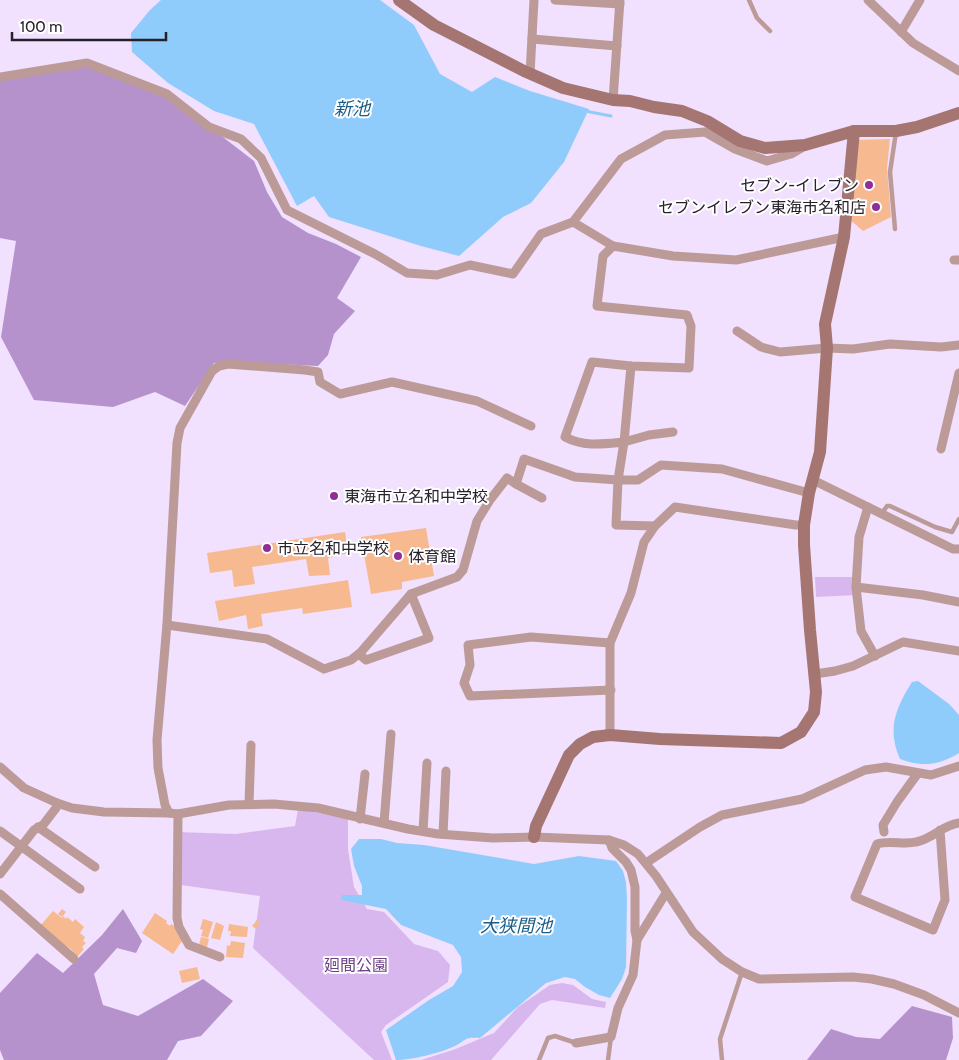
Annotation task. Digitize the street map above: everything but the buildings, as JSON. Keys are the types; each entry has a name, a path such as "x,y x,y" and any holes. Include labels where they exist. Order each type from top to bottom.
{"street":[{"path":"399,0 434,24 530,74 563,88 613,100 630,101 682,111 707,121 740,141 765,148 805,145 854,131 896,131 917,127 959,113"},
{"path":"530,74 534,0"},
{"path":"555,0 620,2 613,100"},
{"path":"868,0 912,43 959,70"},
{"path":"901,32 920,0"},
{"path":"532,39 617,46"},
{"path":"0,77 87,63 168,94 210,127 241,139 261,158 287,210 375,254 407,273 437,275 470,265 513,274 541,234 573,222 621,159 665,135 705,132 735,149 767,161 790,154 805,145"},
{"path":"534,837 536,826 569,755 587,740 610,735 660,739 781,743 801,732 814,712 816,692 809,621 804,525 809,493 820,452 827,348 826,324 844,237 854,131"},
{"path":"573,222 614,246 673,256 736,260 844,237"},
{"path":"614,246 603,256 597,306 687,315 691,326 689,368 631,366 592,362 565,437 575,442 592,444 624,442 649,435 673,432"},
{"path":"737,331 761,347 780,352 827,348 853,349 890,344 940,347 959,345"},
{"path":"220,957 189,945 179,928 173,813 166,805 158,768 156,740 167,626 177,443 180,428 212,370 228,364 318,372 320,382 340,394 392,382 477,401 531,426"},
{"path":"631,366 624,442 618,480 616,525 656,526"},
{"path":"941,449 959,373"},
{"path":"516,484 524,459 575,477 618,480 638,480 662,465 722,469 809,493"},
{"path":"167,626 267,639 324,669 351,660 359,654 411,594 457,577 464,570 477,521 507,478 542,498"},
{"path":"813,480 953,549 959,549"},
{"path":"610,735 610,643 631,593 644,542 656,526 675,507 804,525"},
{"path":"868,507 859,537 856,587 861,631 875,656"},
{"path":"856,587 923,595 959,602"},
{"path":"359,654 366,660 429,638 411,594"},
{"path":"610,643 531,637 468,644 470,665 464,683 470,696 611,690"},
{"path":"815,674 853,666 903,642 959,651"},
{"path":"384,823 391,734"},
{"path":"249,804 251,745"},
{"path":"422,831 427,763"},
{"path":"646,863 700,827 722,815 802,799 865,770 886,767 931,775 959,766"},
{"path":"0,767 24,788 57,803 72,808 104,812 173,813 229,805 274,804 318,808 360,819 443,834 493,838 534,837 609,840 624,845 638,854 693,932 722,959 742,972 758,979 853,977 872,979 894,984 924,995 959,1013"},
{"path":"443,834 446,771"},
{"path":"884,832 883,825 918,773"},
{"path":"360,819 365,774"},
{"path":"0,874 56,808 57,803"},
{"path":"940,830 945,900 933,930 854,897 877,844 882,842 894,844 920,842 940,830 959,823"},
{"path":"38,827 95,867"},
{"path":"0,831 80,889"},
{"path":"576,1043 611,1037 618,1008 633,975 637,940 634,931 636,887 631,870 612,848 609,840"},
{"path":"637,940 666,893"},
{"path":"0,894 74,959"}],"lane":[{"path":"749,0 758,18 770,31"},
{"path":"895,229 890,172 896,131"},
{"path":"882,514 887,506 890,506 934,527 952,532 959,519"},
{"path":"722,1060 720,1039 742,972"},
{"path":"539,1060 548,1038 556,1036 576,1043"},
{"path":"608,1060 611,1037"}],"green space":[{"path":"815,577 856,577 857,595 816,597"},
{"name":"廻間公園","path":"298,809 348,819 348,849 354,887 367,909 384,912 414,944 438,951 450,965 448,982 386,1025 381,1032 392,1060 374,1060 253,948 260,896 181,885 176,832 236,834 295,826"},
{"path":"562,983 573,985 592,999 606,1002 605,1008 552,1000 540,1004 491,1060 421,1060 453,1050 494,1033 518,1007 550,985"}],"shaded area":[{"path":"87,63 167,94 254,161 267,192 282,217 308,233 336,244 361,257 337,298 355,311 334,334 328,355 318,366 223,361 214,363 185,406 155,392 113,407 34,400 1,337 16,241 0,238 0,78"},
{"path":"123,909 142,941 136,953 117,948 94,974 103,1005 138,1016 203,979 233,1001 201,1036 178,1041 167,1060 4,1060 0,1050 0,993 37,953 63,973 102,935"},
{"path":"912,1006 952,1017 953,1038 946,1060 807,1060 831,1029 856,1037 880,1039"}],"water":[{"name":"新池","path":"161,0 380,0 414,25 440,74 472,92 495,77 530,91 589,109 564,162 531,203 503,217 459,256 329,217 314,196 297,206 254,124 214,111 168,83 132,52 131,33"},
{"path":"918,681 949,704 959,715 959,753 937,763 923,764 900,759 896,748 894,729 897,710 912,682"},
{"name":"大狭間池","path":"359,839 381,839 397,843 424,845 534,864 579,856 616,861 623,871 627,899 626,967 622,979 610,998 599,995 575,979 565,977 546,983 480,1038 468,1038 449,1049 426,1056 396,1060 386,1030 453,986 462,972 461,957 453,945 401,925 386,909 341,900 342,895 362,895 362,886 354,866 351,849"}],"waterway":[{"path":"585,111 611,116"}],"place":[{"name":"セブン-イレブン","path":"869,185"},
{"name":"セブンイレブン東海市名和店","path":"876,207"},
{"name":"東海市立名和中学校","path":"334,496"},
{"name":"市立名和中学校","path":"267,548"},
{"name":"体育館","path":"398,556"}]}
